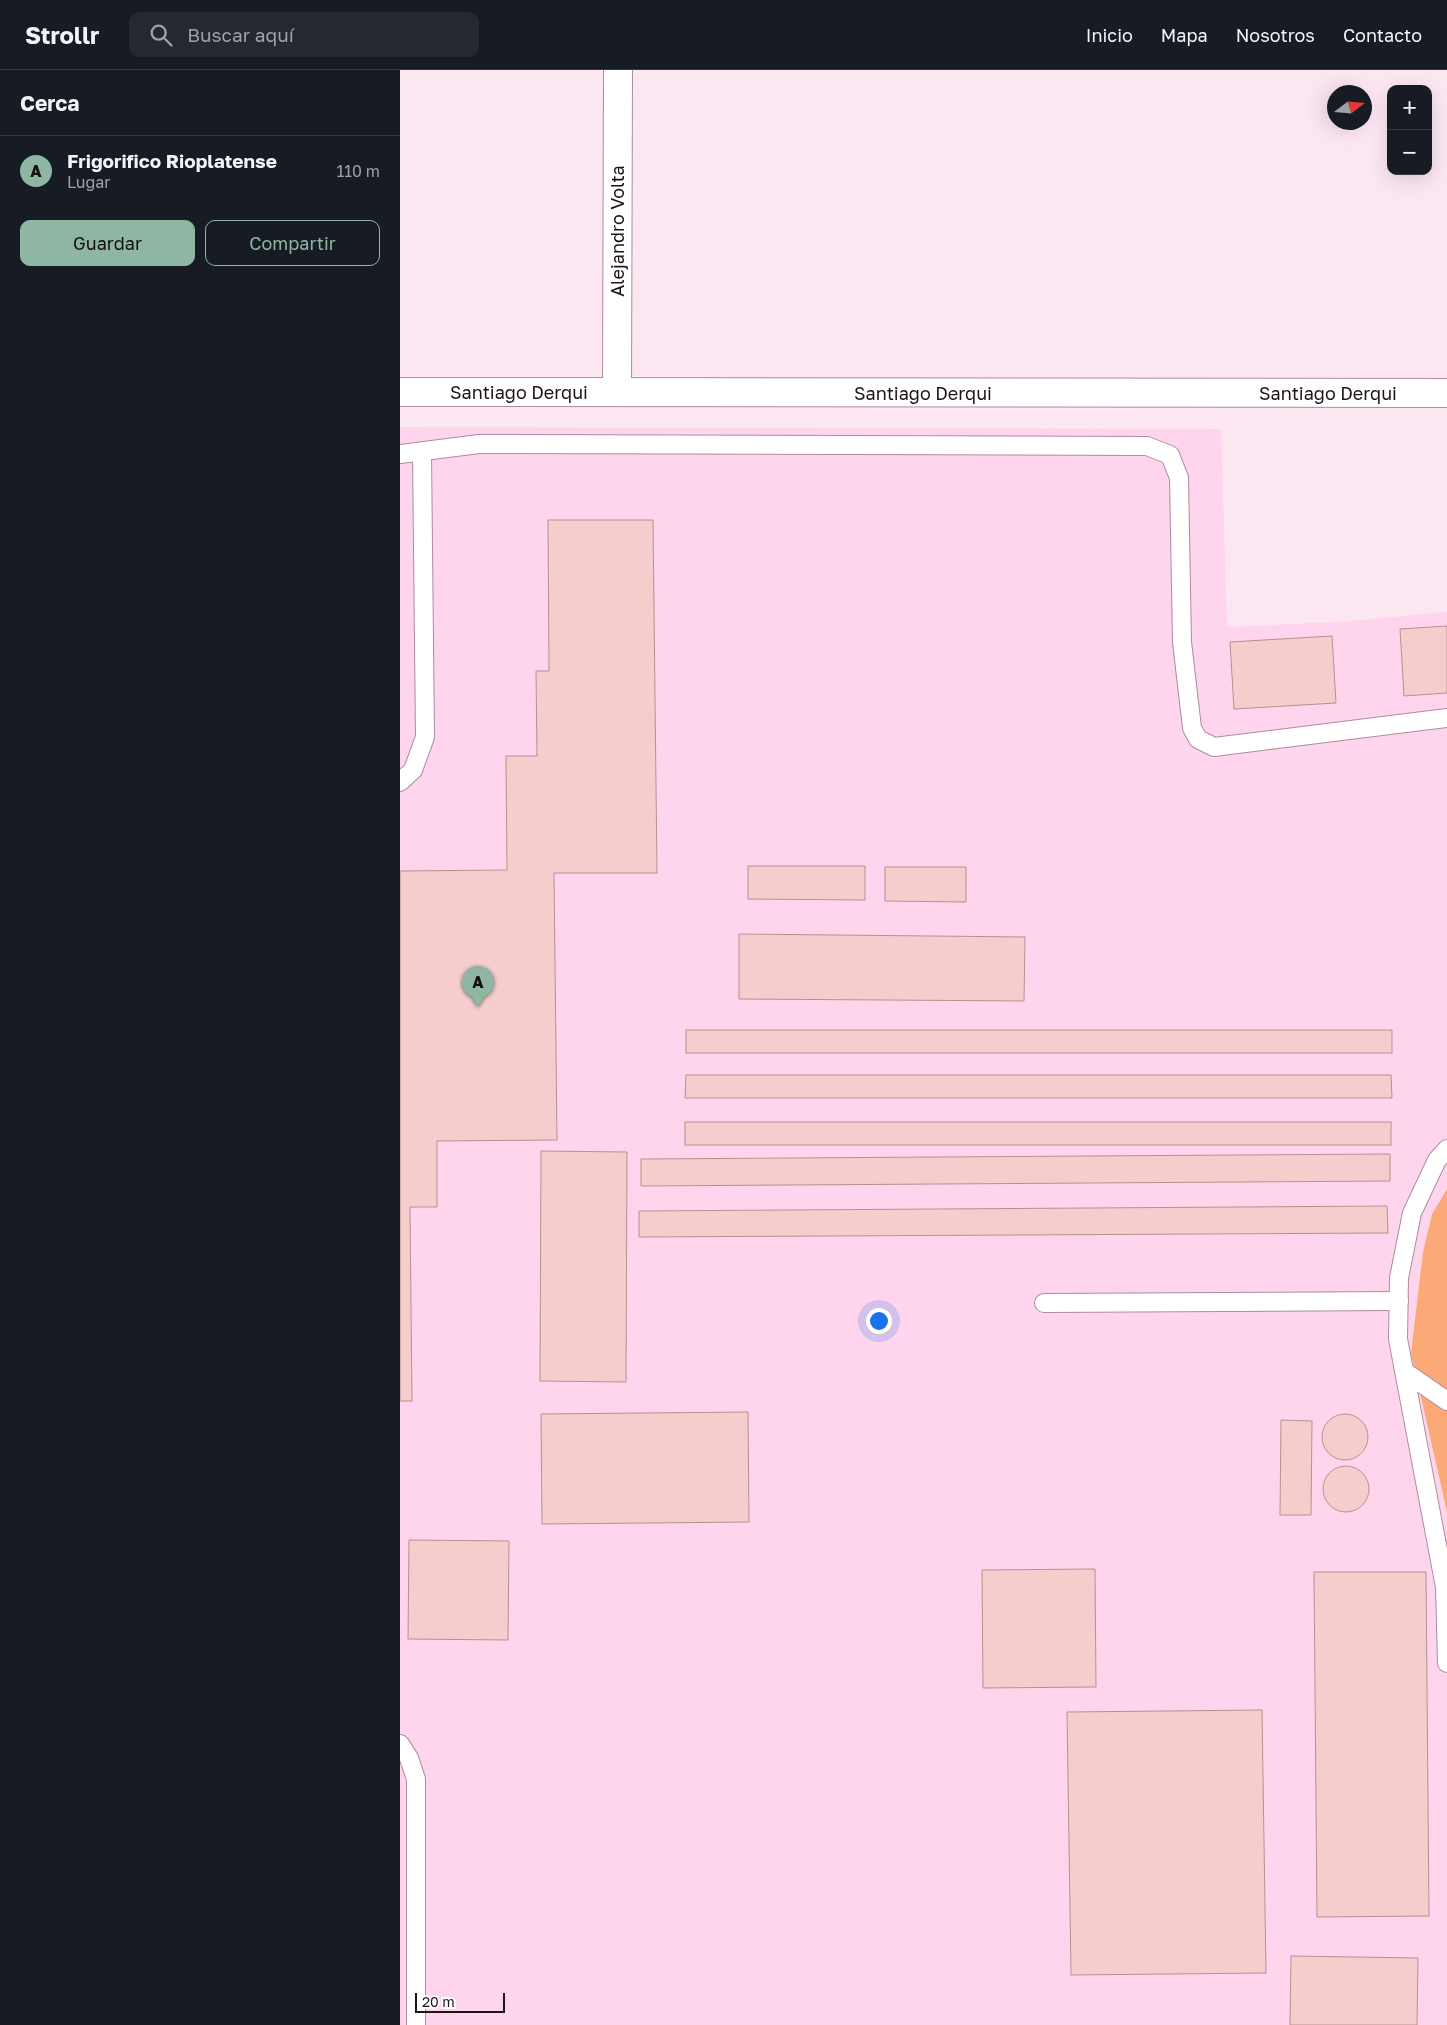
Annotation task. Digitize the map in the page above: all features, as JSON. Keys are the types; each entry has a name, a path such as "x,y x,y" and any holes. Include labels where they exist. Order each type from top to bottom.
{"street":[{"name":"Alejandro Volta","path":"617,392 618,70"},
{"name":"Santiago Derqui","path":"400,392 1447,393"}],"lane":[{"path":"400,454 479,444 1147,446 1170,455 1179,478 1182,642 1192,728 1198,739 1214,747 1447,718"},
{"path":"400,782 413,770 425,738 422,452"},
{"path":"1446,1151 1437,1160 1412,1213 1399,1278 1398,1339 1445,1587 1447,1663"},
{"path":"1044,1303 1399,1301"},
{"path":"1405,1372 1447,1401"},
{"path":"400,1744 410,1758 416,1779 416,2025"}],"shaded area":[{"path":"400,427 1221,429 1227,627 1339,622 1447,612 1447,1189 1432,1214 1423,1252 1411,1353 1447,1512 1447,2025 400,2025"},
{"path":"1447,1189 1447,1512 1411,1353 1423,1252 1432,1214"}],"building":[{"path":"548,520 653,520 657,873 554,873 557,1140 437,1141 437,1207 410,1207 412,1401 400,1401 400,871 507,870 506,756 537,756 536,671 549,671"},
{"path":"1447,626 1447,693 1404,696 1400,629"},
{"path":"1332,636 1336,703 1234,709 1230,642"},
{"path":"748,866 865,866 865,900 748,899"},
{"path":"885,867 966,867 966,902 885,901"},
{"path":"739,934 1025,937 1024,1001 739,999"},
{"path":"686,1030 1392,1030 1392,1053 686,1053"},
{"path":"686,1075 1391,1075 1392,1098 685,1098"},
{"path":"685,1122 1391,1122 1391,1145 685,1145"},
{"path":"541,1151 627,1152 626,1382 540,1381"},
{"path":"1390,1154 1390,1181 641,1186 641,1159"},
{"path":"1387,1206 1388,1233 639,1237 639,1211"},
{"path":"748,1412 749,1522 542,1524 541,1414"},
{"path":"1345,1414 1358,1418 1364,1424 1368,1437 1364,1450 1358,1456 1345,1460 1332,1456 1326,1450 1322,1437 1326,1424 1332,1418"},
{"path":"1281,1420 1312,1421 1311,1515 1280,1515"},
{"path":"1346,1466 1359,1470 1365,1476 1369,1489 1365,1502 1359,1508 1346,1512 1333,1508 1327,1502 1323,1489 1327,1476 1333,1470"},
{"path":"409,1540 509,1541 508,1640 408,1639"},
{"path":"1095,1569 1096,1687 983,1688 982,1570"},
{"path":"1314,1572 1426,1572 1429,1916 1317,1917"},
{"path":"1262,1710 1266,1973 1071,1975 1067,1712"},
{"path":"1291,1956 1418,1958 1417,2025 1290,2025"}],"place":[{"name":"Frigorifico Rioplatense","path":"478,1007"}]}
